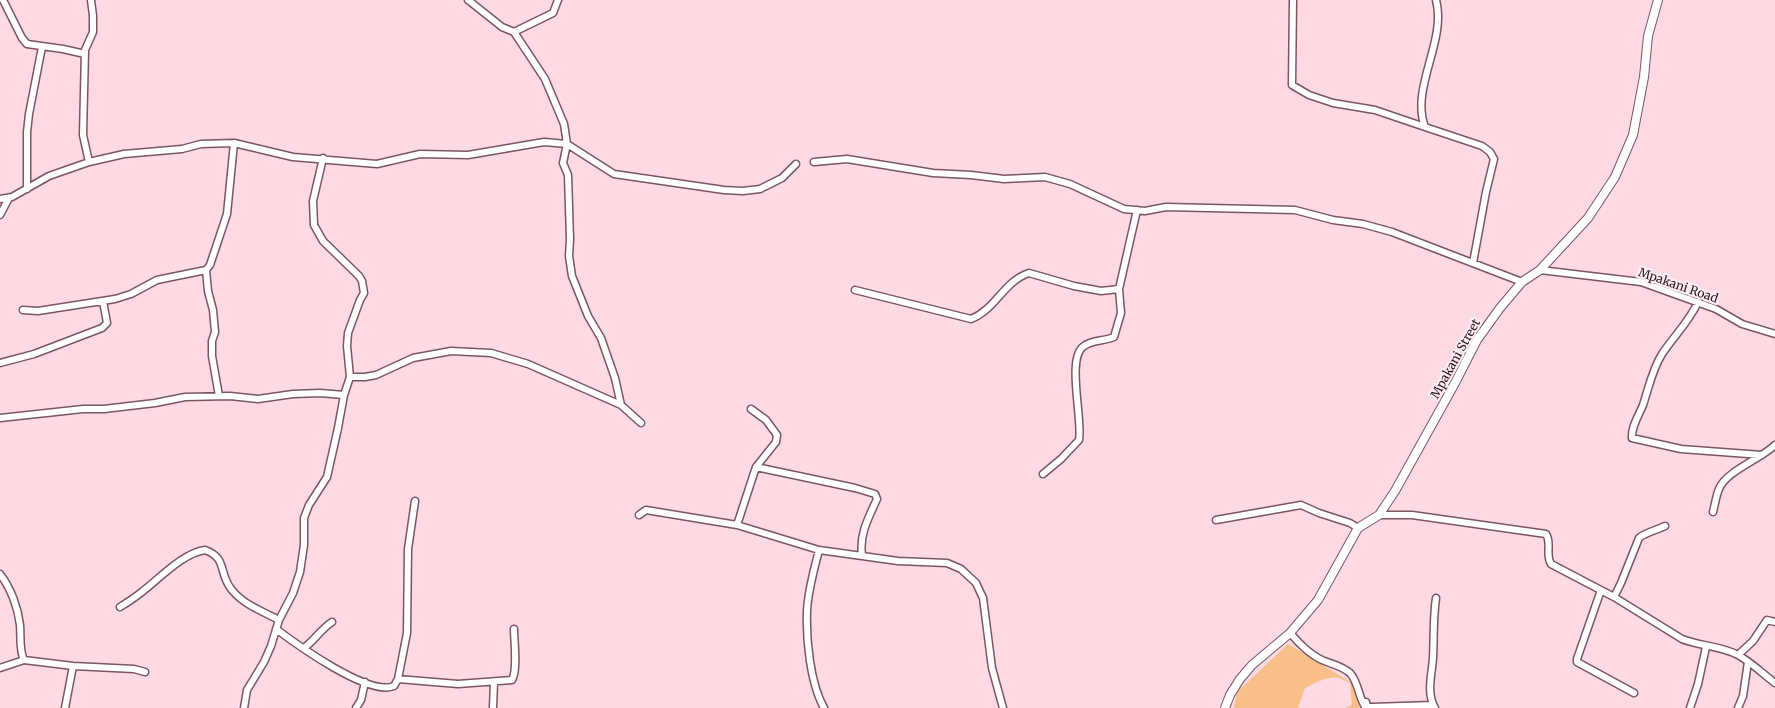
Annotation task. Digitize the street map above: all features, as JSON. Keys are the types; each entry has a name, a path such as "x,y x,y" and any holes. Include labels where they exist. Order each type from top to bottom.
{"street":[{"path":"4,0 24,41 29,45 85,54"},
{"path":"89,162 83,135 85,54 93,32 91,0"},
{"path":"468,0 502,27 514,32 545,79 564,124 567,144 563,162 568,175 569,256 572,276 588,316 601,338 615,378 621,405"},
{"path":"514,32 553,13 558,0"},
{"path":"1293,0 1292,85 1309,95 1333,103 1375,110 1482,146 1490,152 1494,159 1473,263"},
{"path":"1425,127 1422,119 1422,107 1437,34 1438,6 1436,0"},
{"name":"Mpakani Street","path":"1225,708 1230,695 1240,679 1269,649 1290,633 1318,600 1358,528 1379,515 1395,491 1438,415 1477,340 1500,308 1522,282 1540,270 1588,218 1615,176 1633,135 1644,77 1648,36 1658,0"},
{"path":"27,189 27,132 42,47"},
{"path":"0,199 9,198 49,176 89,162 124,154 182,149 201,144 234,143 293,157 377,164 420,154 468,155 544,142 567,144 614,174 698,187 743,191 760,190 782,178 796,164"},
{"path":"23,310 38,311 104,301 131,294 157,280 206,270 210,265 226,214 234,143"},
{"path":"244,708 247,690 264,662 279,620 293,593 300,572 304,545 304,518 327,477 344,395 350,377 347,346 348,333 364,293 364,286 359,276 323,241 314,225 312,201 323,158"},
{"path":"814,162 847,159 933,173 1004,179 1046,177 1070,184 1124,209 1145,211 1196,207 1295,210 1392,232 1522,282"},
{"path":"0,215 9,198"},
{"path":"1043,474 1079,440 1080,421 1075,377 1078,351 1087,344 1114,337 1121,314 1118,289 1137,210"},
{"path":"206,270 208,291 214,310 215,332 212,341 212,356 219,396"},
{"name":"Mpakani Road","path":"1540,270 1640,282 1716,309 1742,324 1775,334"},
{"path":"855,290 971,319 981,316 1010,284 1029,273 1074,286 1101,291 1118,289"},
{"path":"0,363 34,354 102,328 107,322 104,301"},
{"path":"1698,302 1692,315 1662,354 1651,373 1643,404 1632,432 1632,438 1681,449 1762,455"},
{"path":"350,377 365,378 413,358 451,351 491,353 528,364 621,405 641,423"},
{"path":"0,418 83,409 104,409 156,403 185,397 219,396 258,399 294,394 320,393 344,395"},
{"path":"737,525 756,467 776,442 777,435 766,420 751,410"},
{"path":"1713,512 1719,489 1723,482 1775,445"},
{"path":"756,467 875,494 877,499 862,533 860,544 862,555"},
{"path":"276,629 323,662 365,682 390,688 394,686 398,678 407,633 408,549 415,501"},
{"path":"1216,520 1301,505 1350,523 1358,528"},
{"path":"639,515 646,510 737,525 819,550 898,561 948,563 961,569 976,583 983,598 992,668 1004,708"},
{"path":"1379,515 1420,516 1546,534 1548,538 1548,559 1551,564 1614,597 1671,634 1694,644 1738,655 1775,683"},
{"path":"1614,597 1639,538 1665,526"},
{"path":"120,607 177,564 196,552 205,550 219,558 225,581 244,602 279,620"},
{"path":"819,550 807,610 813,676 824,708"},
{"path":"0,574 12,596 20,624 21,652 24,660"},
{"path":"1601,590 1576,659 1577,662 1634,693"},
{"path":"1348,668 1359,681 1367,707 1434,707 1430,684 1436,598"},
{"path":"1738,655 1752,641 1767,620 1775,622"},
{"path":"304,648 313,642 324,627 332,622"},
{"path":"398,678 458,684 510,680 514,677 514,629"},
{"path":"1290,633 1304,649 1321,660 1342,667 1349,672 1366,708"},
{"path":"1690,708 1698,684 1706,647"},
{"path":"0,668 24,660 73,666 134,669 145,672"},
{"path":"1738,708 1743,696 1748,662"},
{"path":"65,708 73,666"},
{"path":"356,708 361,700 365,682"},
{"path":"493,708 494,682"}],"shaded area":[{"path":"1288,644 1352,683 1360,708 1345,708 1352,705 1350,683 1338,678 1328,678 1305,688 1298,708 1234,708 1237,692"}]}
